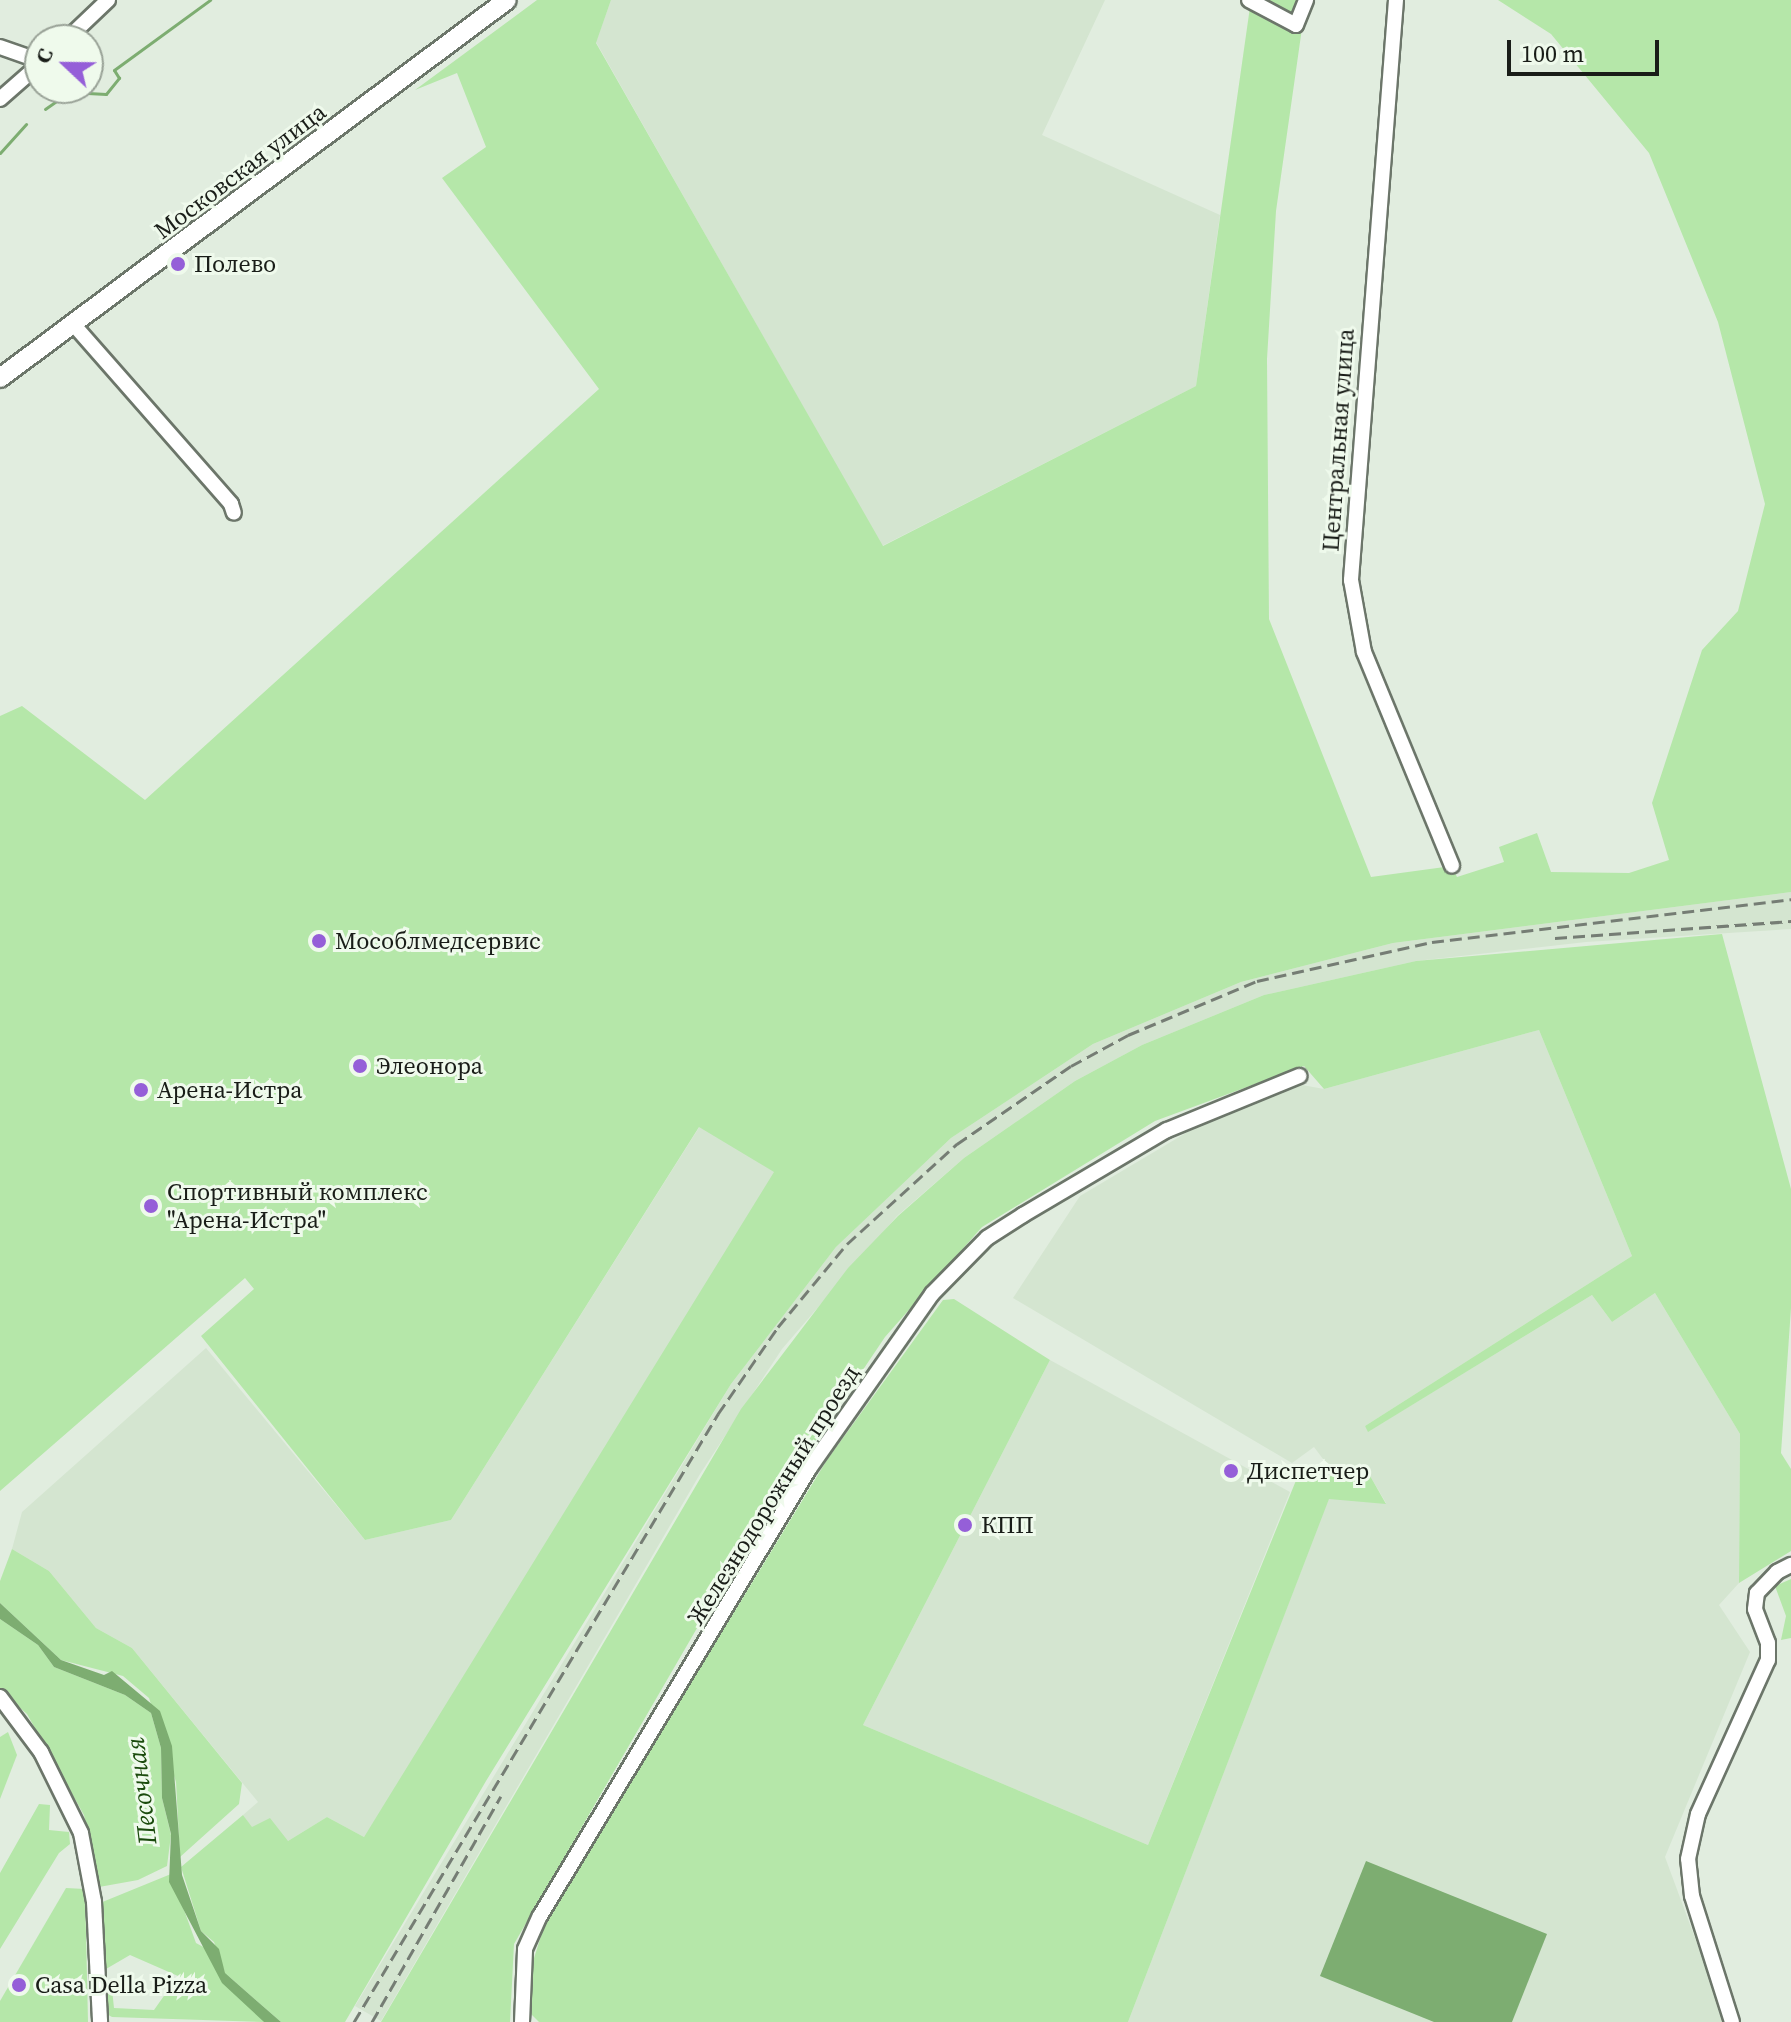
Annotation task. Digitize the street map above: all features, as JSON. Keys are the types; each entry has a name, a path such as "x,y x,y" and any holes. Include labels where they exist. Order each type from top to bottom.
{"main road":[{"name":"Московская улица","path":"0,378 507,0"}],"street":[{"path":"83,24 108,0"},
{"path":"1249,0 1296,25 1306,0"},
{"name":"Центральная улица","path":"1396,0 1351,580 1364,652 1452,866"},
{"path":"0,47 24,56"},
{"path":"0,99 24,77"},
{"path":"74,325 231,504 234,513"},
{"name":"Железнодорожный проезд","path":"522,2022 522,1970 540,1916 809,1469 932,1294 987,1238 1075,1184 1167,1130 1299,1076"},
{"path":"1732,2022 1692,1896 1688,1859 1698,1814 1768,1660 1768,1643 1755,1609 1763,1583 1791,1565"},
{"path":"0,1697 41,1752 81,1833 94,1902 100,2022"}],"shaded area":[{"path":"537,0 611,0 596,43 883,546 1196,386 1251,0 1306,0 1276,211 1267,359 1269,619 1371,877 1452,866 1457,877 1504,862 1499,847 1537,833 1551,872 1629,873 1669,860 1652,803 1702,650 1738,611 1765,504 1718,322 1649,153 1551,34 1498,0 1791,0 1791,892 1393,943 1241,982 1093,1044 951,1138 836,1247 731,1384 486,1781 345,2022 281,2022 225,1973 214,1942 201,1931 181,1867 243,1815 252,1827 270,1818 288,1841 327,1817 364,1837 774,1172 699,1127 451,1520 365,1540 201,1336 254,1289 245,1278 0,1491 0,716 22,706 145,800 599,389 442,178 486,147 457,73 415,90"},
{"path":"611,0 1105,0 1042,135 1220,215 1196,386 882,546 596,42"},
{"path":"1791,892 1791,929 1586,942 1416,961 1264,995 1142,1045 1075,1081 964,1158 897,1216 782,1349 700,1474 381,2021 355,2006 731,1384 836,1247 951,1138 1093,1044 1241,982 1393,943"},
{"path":"1722,934 1791,1189 1791,1308 1781,1453 1791,1469 1791,1551 1739,1583 1740,1434 1655,1293 1612,1322 1592,1295 1368,1432 1365,1426 1632,1256 1539,1030 1324,1089 1304,1066 1155,1121 982,1227 885,1337 744,1547 514,1944 510,2022 381,2022 741,1409 848,1268 898,1216 964,1158 1075,1081 1142,1045 1264,995 1416,961"},
{"path":"1539,1030 1632,1256 1365,1426 1369,1431 1592,1295 1612,1322 1655,1293 1740,1434 1739,1583 1719,1605 1750,1652 1665,1857 1726,2022 1128,2022 1329,1498 1386,1503 1369,1474 1335,1475 1314,1447 1292,1463 1013,1298 1080,1196 1233,1105 1302,1085 1324,1089"},
{"path":"700,1126 775,1172 575,1508 364,1837 327,1817 288,1841 252,1828 243,1815 258,1802 132,1648 96,1628 49,1571 12,1549 22,1512 206,1348 365,1540 451,1520"},
{"path":"954,1299 1050,1360 863,1725 1148,1845 1297,1478 1369,1474 1386,1504 1329,1499 1128,2022 539,2022 531,2014 530,1971 546,1920 827,1460 943,1300"},
{"path":"1050,1360 1290,1492 1148,1845 863,1725"},
{"path":"12,1549 49,1571 96,1628 132,1648 242,1783 239,1804 180,1857 176,1782 149,1698 123,1676 61,1660 0,1603 0,1581"},
{"path":"1791,1579 1791,1638 1781,1640 1786,1616 1775,1586"},
{"path":"0,1603 61,1660 104,1675 112,1671 160,1711 172,1746 182,1875 201,1931 219,1949 225,1973 281,2022 264,2022 222,1983 169,1882 171,1834 162,1798 161,1748 151,1713 125,1695 54,1667 38,1645 0,1619"},
{"path":"0,1619 38,1645 54,1667 125,1695 151,1713 161,1748 162,1798 171,1835 167,1866 138,1880 99,1887 84,1815 27,1714 0,1690"},
{"path":"8,1732 17,1755 0,1799 0,1737"},
{"path":"39,1804 50,1805 49,1830 69,1832 70,1844 59,1853 0,1949 0,1873"},
{"path":"1366,1861 1547,1934 1512,2022 1434,2022 1320,1976"},
{"path":"171,1874 196,1943 207,1949 264,2022 112,2017 105,2013 105,1982 111,1980 114,2008 154,2010 178,1976 130,1955 106,1969 100,1903"},
{"path":"66,1888 85,1889 88,2022 0,2022 0,2001"}],"waterway":[{"path":"45,109 69,92 106,94 119,78 114,70 210,0"},
{"path":"0,153 26,124"}],"railway":[{"path":"354,2022 718,1414 778,1327 847,1244 957,1144 1071,1066 1128,1035 1257,981 1432,942 1791,899"},
{"path":"1555,938 1791,921"},
{"path":"372,2022 501,1796"}],"place":[{"name":"Полево","path":"178,264"},
{"name":"Мособлмедсервис","path":"319,941"},
{"name":"Элеонора","path":"360,1066"},
{"name":"Арена-Истра","path":"141,1090"},
{"name":"Спортивный комплекс \"Арена-Истра\"","path":"151,1206"},
{"name":"Диспетчер","path":"1231,1471"},
{"name":"КПП","path":"965,1525"},
{"name":"Casa Della Pizza","path":"19,1985"}],"water label":[{"name":"Песочная","path":"142,1791"}]}
